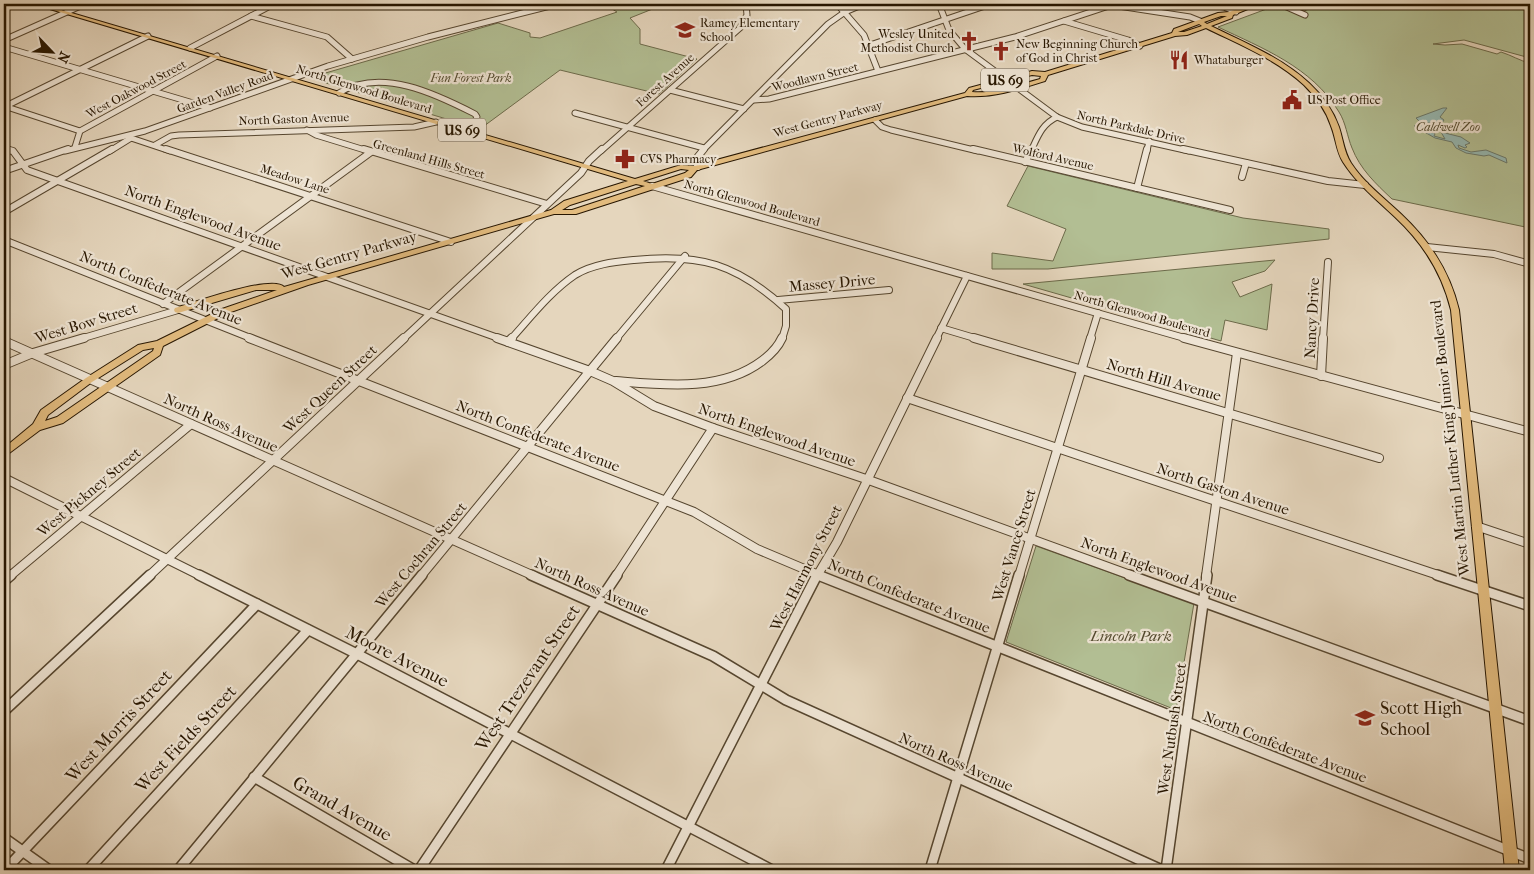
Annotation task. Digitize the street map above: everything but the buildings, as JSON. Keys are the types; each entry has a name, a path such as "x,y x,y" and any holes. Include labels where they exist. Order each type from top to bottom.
{"main road":[{"name":"North Glenwood Boulevard","path":"36,4 652,186"},
{"name":"West Gentry Parkway","path":"967,94 971,89 1032,73 1045,74 1174,34 1185,34 1203,23 1230,17 1233,13 1257,4"},
{"name":"West Martin Luther King Junior Boulevard","path":"1203,23 1271,59 1296,76 1313,91 1331,117 1348,163 1365,185 1405,222 1427,247 1445,276 1452,296 1512,870"},
{"name":"West Gentry Parkway","path":"37,427 44,413 89,380 141,347 159,344 205,320 242,304 291,287 532,219 554,212 567,203 681,167 696,168 967,94 979,96 1015,88 1042,80 1045,74"},
{"name":"West Gentry Parkway","path":"554,212 573,212 688,176 696,168"},
{"path":"178,310 256,287 291,287"},
{"name":"West Gentry Parkway","path":"4,453 37,427 60,420 105,387 157,353 159,344"}],"street":[{"path":"4,7 11,4"},
{"path":"4,40 85,4"},
{"name":"West Oakwood Street","path":"190,48 274,4"},
{"name":"Garden Valley Road","path":"4,212 131,137 352,59 558,4"},
{"name":"Forest Avenue","path":"586,166 740,28 747,15 746,4"},
{"path":"837,4 864,35 878,71"},
{"path":"696,168 695,160 704,148 828,24 845,12 864,4"},
{"name":"North Parkdale Drive","path":"938,4 953,38 1015,88 1057,117 1082,127 1339,184 1365,185"},
{"path":"867,46 991,4"},
{"path":"1201,4 1226,8 1233,13"},
{"path":"1280,4 1306,15"},
{"name":"Woodlawn Street","path":"754,100 769,99 1015,37 1116,5 1190,17 1203,23"},
{"path":"252,16 327,37 352,59"},
{"path":"1064,21 1128,40 1140,46"},
{"path":"4,106 148,36"},
{"path":"4,47 210,108"},
{"name":"West Oakwood Street","path":"75,147 80,131 217,56"},
{"path":"339,93 355,84 368,83 391,84 424,92 454,102 475,114 477,117 476,121 464,131"},
{"path":"670,90 744,109"},
{"path":"4,106 80,131"},
{"path":"575,113 704,148"},
{"path":"1025,162 1043,126 1057,117"},
{"name":"Wolford Avenue","path":"875,120 888,130 1230,210"},
{"name":"North Gaston Avenue","path":"155,145 171,136 179,135 414,127 436,122"},
{"name":"Greenland Hills Street","path":"307,130 316,135 371,152 547,204"},
{"name":"West Oakwood Street","path":"4,171 75,147 131,137"},
{"name":"Meadow Lane","path":"131,137 451,242"},
{"path":"1136,188 1149,141"},
{"name":"North Englewood Avenue","path":"5,149 13,151 27,170 590,371 613,381 637,398 654,406 713,428 866,479 1530,721"},
{"path":"163,304 371,152"},
{"path":"1242,177 1246,163"},
{"name":"West Queen Street","path":"4,711 273,462 586,166"},
{"name":"North Glenwood Boulevard","path":"652,186 1237,354 1530,432"},
{"name":"North Confederate Avenue","path":"4,240 667,501 694,512 757,549 788,563 1530,859"},
{"path":"1427,247 1494,254 1530,264"},
{"path":"508,342 562,286 585,270 624,261 685,256 730,267 760,285 786,309 788,318 784,337 771,354 743,371 710,381 692,384 613,381"},
{"name":"West Cochran Street","path":"178,870 685,256"},
{"name":"Nancy Drive","path":"1321,376 1328,262"},
{"name":"West Harmony Street","path":"666,870 818,574 837,542 866,479 967,276"},
{"name":"Massey Drive","path":"778,300 889,290"},
{"name":"West Bow Street","path":"4,365 33,354 178,310"},
{"name":"West Vance Street","path":"930,870 1098,313"},
{"name":"North Hill Avenue","path":"941,328 1379,458"},
{"name":"North Ross Avenue","path":"4,341 713,656 786,700 1162,870"},
{"name":"West Nutbush Street","path":"1166,870 1237,354"},
{"name":"North Gaston Avenue","path":"906,398 1530,606"},
{"name":"West Pickney Street","path":"4,581 191,424"},
{"name":"West Trezevant Street","path":"419,870 667,501 713,428"},
{"name":"Moore Avenue","path":"4,478 357,654 690,826 768,869"},
{"path":"1476,526 1530,544"},
{"name":"West Morris Street","path":"5,870 257,604"},
{"name":"West Fields Street","path":"88,870 308,630"},
{"name":"Grand Avenue","path":"254,777 414,870"},
{"path":"4,838 49,870"}],"green space":[{"name":"Fun Forest Park","path":"604,4 665,4 630,18 640,29 640,44 697,59 659,94 560,70 480,129 316,80 322,74 498,23 530,33 530,37 540,38 617,12"},
{"name":"Caldwell Zoo","path":"1280,4 1286,4 1304,11 1319,5 1317,4 1530,4 1530,58 1464,40 1433,44 1462,44 1497,54 1501,52 1530,63 1530,228 1392,199 1374,182 1359,163 1339,112 1328,96 1315,83 1269,51 1218,27"},
{"path":"1028,166 1243,218 1329,229 1329,239 1048,269 992,269 992,253 1053,261 1066,229 1007,206"},
{"path":"1275,260 1265,271 1232,282 1240,297 1272,284 1267,330 1225,320 1221,341 1023,284"},
{"name":"Lincoln Park","path":"1036,546 1194,603 1176,710 1006,642"}],"water":[{"path":"1447,108 1440,117 1444,120 1442,123 1427,123 1428,126 1426,127 1435,134 1434,136 1445,139 1441,132 1461,137 1470,143 1465,145 1467,147 1465,148 1458,145 1459,148 1471,152 1486,150 1506,158 1507,163 1489,155 1466,153 1456,148 1452,142 1435,138 1414,126 1422,124 1416,118"}],"place":[{"name":"Ramey Elementary School","path":"685,30"},
{"name":"Wesley United Methodist Church","path":"969,41"},
{"name":"New Beginning Church of God in Christ","path":"1001,51"},
{"name":"Whataburger","path":"1179,60"},
{"name":"US Post Office","path":"1292,100"},
{"name":"CVS Pharmacy","path":"625,159"},
{"name":"Scott High School","path":"1365,718"}]}
